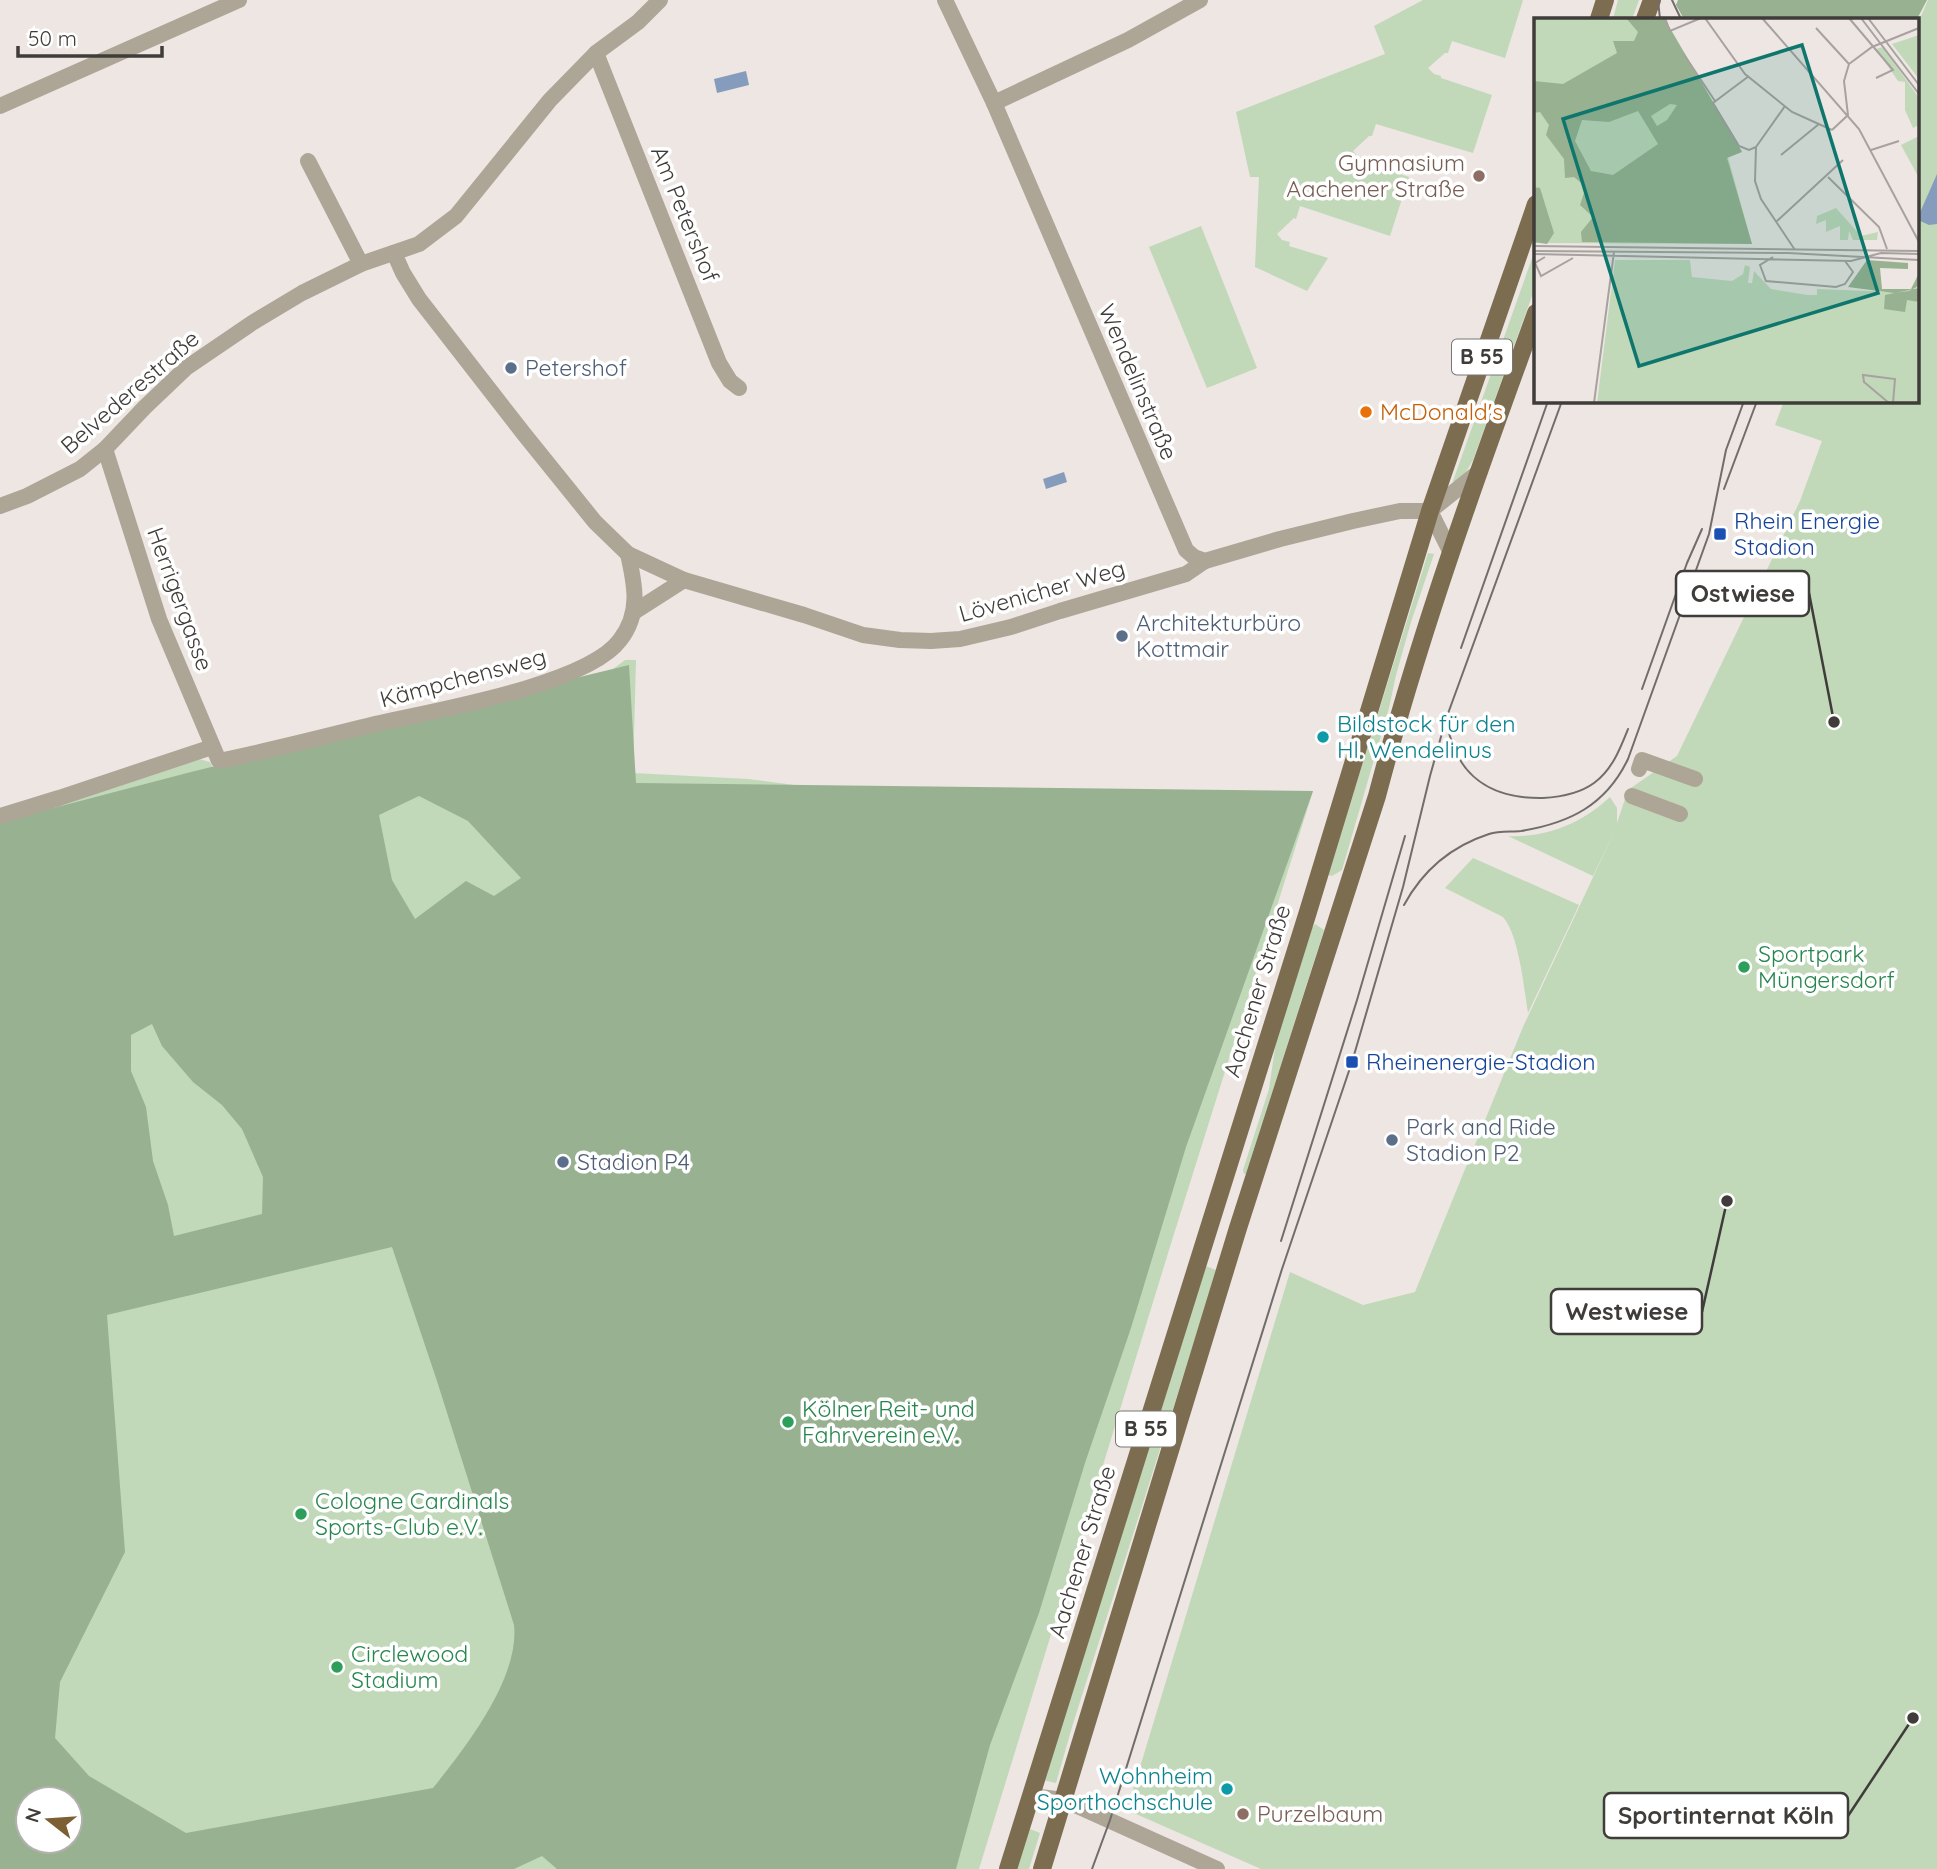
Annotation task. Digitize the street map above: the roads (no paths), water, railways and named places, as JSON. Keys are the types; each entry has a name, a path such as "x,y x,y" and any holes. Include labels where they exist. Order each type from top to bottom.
{"main road":[{"path":"1599,18 1605,0"},
{"path":"1645,18 1652,0"},
{"name":"Aachener Straße","path":"1008,1869 1430,511 1534,210"},
{"name":"B 55","path":"1042,1869 1238,1228 1377,796 1395,729 1451,553 1534,319"}],"street":[{"path":"0,106 239,0"},
{"name":"Belvederestraße","path":"0,506 27,496 80,469 105,449 186,368 252,323 302,293 361,264 419,244 456,216 550,100 596,53 638,22 660,0"},
{"name":"Wendelinstraße","path":"945,0 994,103 1186,550 1205,561"},
{"path":"994,103 1128,40 1200,0"},
{"name":"Am Petershof","path":"596,53 719,363 730,381 739,388"},
{"path":"308,162 361,264"},
{"name":"Lövenicher Weg","path":"394,253 419,299 595,522 628,554 684,580 863,635 931,642 960,639 1012,627 1186,574 1205,561"},
{"name":"Herrigergasse","path":"105,449 159,619 216,754"},
{"path":"1205,561 1353,521 1400,511 1430,511 1480,471"},
{"path":"1430,511 1451,553"},
{"name":"Kämpchensweg","path":"0,816 216,754 511,693 580,670 621,640 634,612 635,586 628,554"},
{"path":"634,612 684,580"},
{"path":"1639,769 1642,760 1695,779"},
{"path":"1632,796 1679,814"},
{"path":"1032,1796 1064,1800 1217,1869"}],"water":[{"path":"746,71 749,85 717,93 714,79"},
{"path":"1937,174 1937,224 1929,225 1920,221 1920,212"},
{"path":"1064,472 1067,482 1046,489 1043,479"}],"tram line":[{"path":"1658,0 1660,18"},
{"path":"1672,0 1681,18"},
{"path":"1461,648 1548,402"},
{"path":"1092,1869 1110,1820 1282,1269 1352,1062 1403,887 1446,719 1562,402"},
{"path":"1404,905 1429,870 1463,845 1489,834 1521,831 1571,817 1597,800 1619,775 1628,759 1709,534 1726,450 1744,402"},
{"path":"1724,489 1757,402"},
{"path":"1642,689 1687,563 1702,529"},
{"path":"1447,723 1458,757 1479,781 1507,794 1543,798 1570,794 1594,783 1611,765 1628,729"},
{"path":"1281,1241 1357,1000 1405,836"}],"place":[{"name":"Gymnasium Aachener Straße","path":"1479,176"},
{"name":"Petershof","path":"511,368"},
{"name":"McDonald's","path":"1366,412"},
{"name":"Rhein Energie Stadion","path":"1720,534"},
{"name":"Architekturbüro Kottmair","path":"1122,636"},
{"name":"Ostwiese","path":"1834,722"},
{"name":"Bildstock für den Hl. Wendelinus","path":"1323,737"},
{"name":"Sportpark Müngersdorf","path":"1744,967"},
{"name":"Rheinenergie-Stadion","path":"1352,1062"},
{"name":"Park and Ride Stadion P2","path":"1392,1140"},
{"name":"Stadion P4","path":"563,1162"},
{"name":"Westwiese","path":"1727,1201"},
{"name":"Kölner Reit- und Fahrverein e.V.","path":"788,1422"},
{"name":"Cologne Cardinals Sports-Club e.V.","path":"301,1514"},
{"name":"Circlewood Stadium","path":"337,1667"},
{"name":"Sportinternat Köln","path":"1913,1718"},
{"name":"Wohnheim Sporthochschule","path":"1227,1789"},
{"name":"Purzelbaum","path":"1243,1814"}]}
